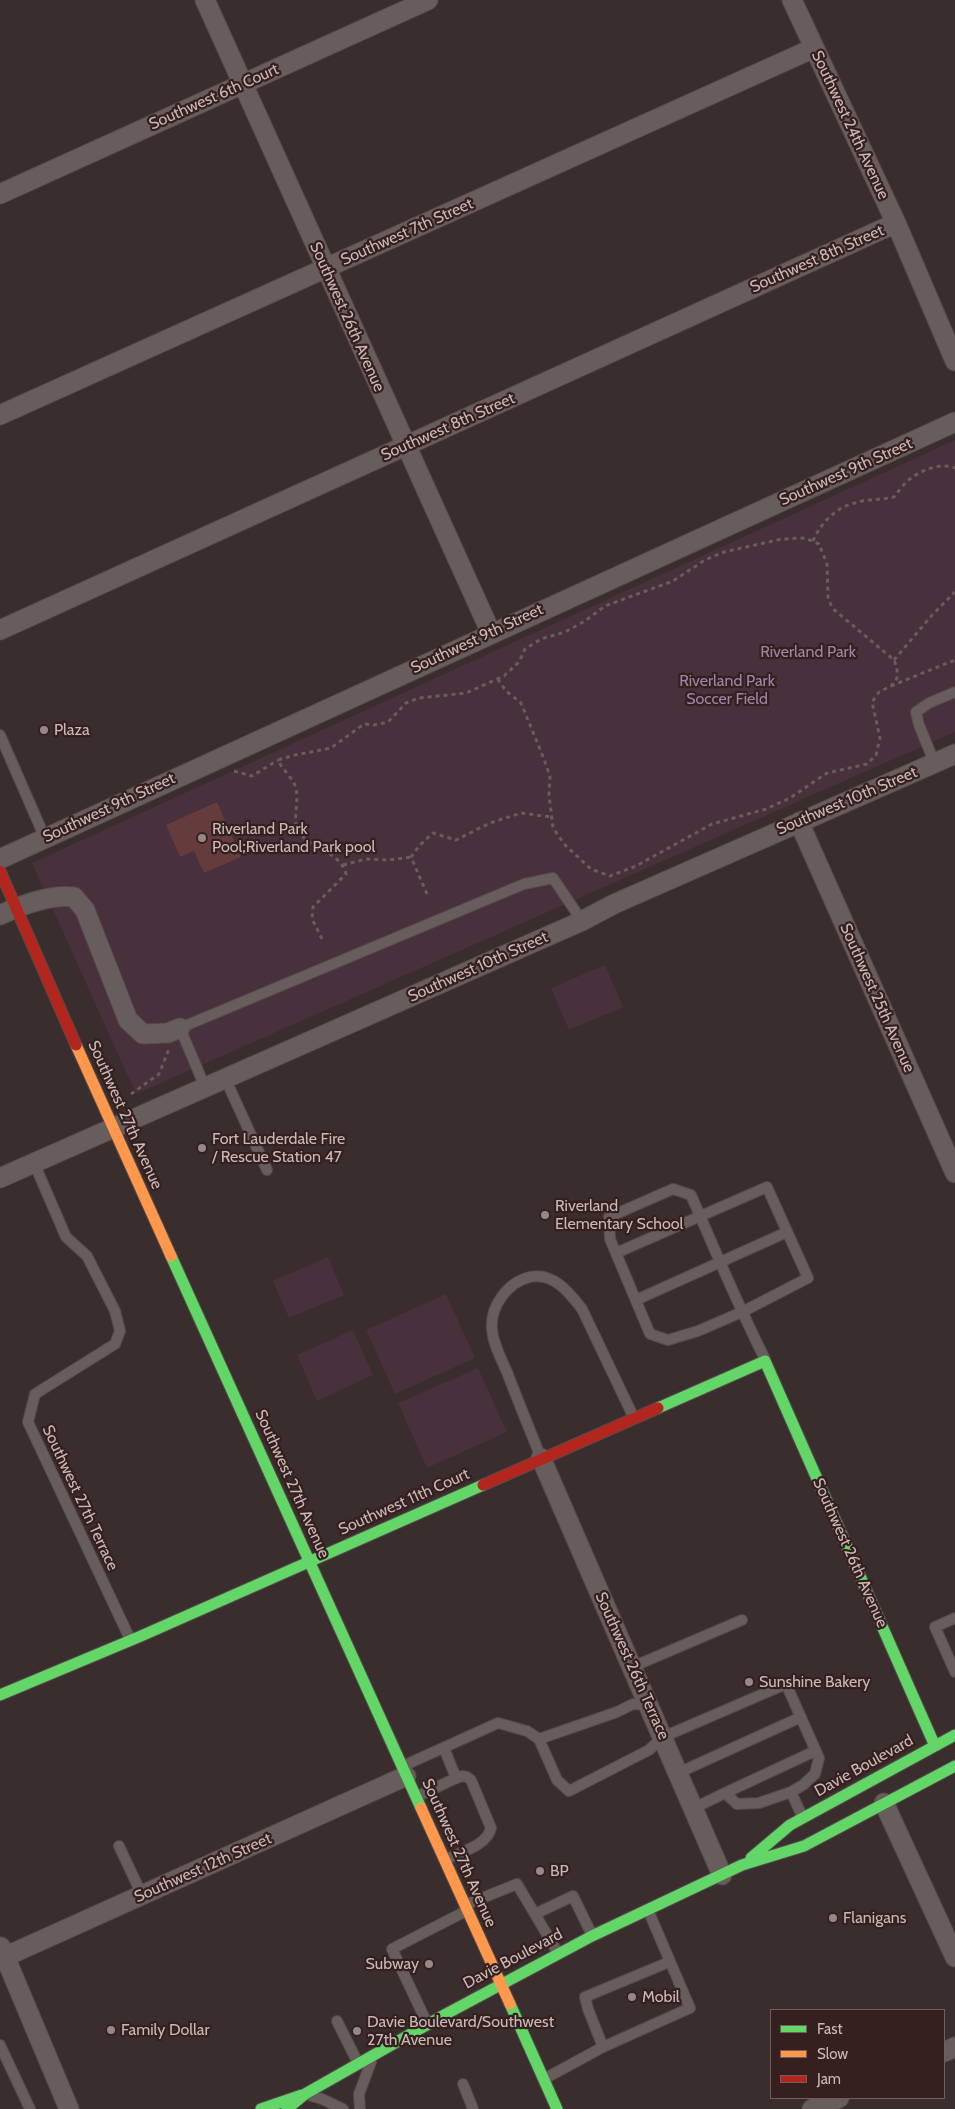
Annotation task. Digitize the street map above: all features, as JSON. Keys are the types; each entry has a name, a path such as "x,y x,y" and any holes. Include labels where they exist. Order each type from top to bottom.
{"street":[{"name":"Southwest 26th Avenue","path":"205,0 492,633"},
{"name":"Southwest 6th Court","path":"0,194 428,0"},
{"name":"Southwest 24th Avenue","path":"792,0 896,224 955,361"},
{"name":"Southwest 7th Street","path":"0,414 814,48"},
{"name":"Southwest 8th Street","path":"0,630 896,224"},
{"name":"Southwest 9th Street","path":"0,859 955,422"},
{"name":"Southwest 10th Street","path":"0,1178 955,754"},
{"name":"Southwest 25th Avenue","path":"799,822 955,1173"},
{"name":"Southwest 27th Avenue","path":"0,871 8,911 113,1128 557,2109"},
{"path":"8,911 60,895 74,897 85,910 128,1020 143,1034 168,1033 175,1035"},
{"name":"Southwest 26th Avenue","path":"765,1361 935,1746"},
{"name":"Southwest 11th Court","path":"0,1696 765,1361"},
{"name":"Southwest 26th Terrace","path":"541,1458 650,1705 722,1875"},
{"name":"Davie Boulevard","path":"742,1865 790,1825 955,1735"},
{"name":"Davie Boulevard","path":"261,2109 305,2094 500,1984 592,1936 742,1865 804,1846 955,1766"},
{"name":"Southwest 12th Street","path":"2,1954 142,1895 404,1771"},
{"path":"884,1804 955,1957"},
{"path":"2,1954 69,2109"},
{"name":"Davie Boulevard","path":"287,2109 305,2094"},
{"path":"812,2109 836,2099"}],"lane":[{"path":"935,764 919,726 916,712 928,703 955,692"},
{"path":"0,737 45,838"},
{"path":"205,1087 175,1035 524,884 553,878 582,920"},
{"path":"225,1078 267,1170"},
{"name":"Southwest 27th Terrace","path":"34,1163 66,1237 87,1256 115,1311 120,1331 115,1344 35,1394 28,1422 130,1640"},
{"path":"616,1253 700,1217 767,1188 808,1278 742,1312 698,1331 668,1340 650,1334 610,1239 608,1217 673,1189 691,1196 700,1217 720,1261 742,1312 765,1361"},
{"path":"636,1300 787,1232"},
{"path":"541,1458 492,1330 496,1307 512,1284 540,1275 555,1281 570,1294 582,1309 634,1418"},
{"path":"955,1618 935,1627 955,1672"},
{"path":"632,1667 742,1620"},
{"path":"404,1771 444,1748 498,1723 527,1731 539,1739 557,1780 568,1791 649,1750 663,1737 786,1684 819,1758 816,1774 803,1785 790,1792 759,1803 737,1804 725,1793"},
{"path":"539,1739 617,1712 633,1704 650,1705"},
{"path":"678,1773 801,1717"},
{"path":"444,1748 456,1778"},
{"path":"694,1808 815,1751"},
{"path":"416,1797 456,1778 467,1777 471,1780 491,1828 489,1835 480,1843 444,1860"},
{"path":"790,1792 803,1818"},
{"path":"119,1846 142,1895"},
{"path":"428,2024 392,1949 466,1908 517,1884 558,1954"},
{"path":"535,1914 573,1896 592,1936"},
{"path":"543,2079 603,2046 690,2008 648,1910"},
{"path":"603,2046 585,1997 670,1962"},
{"path":"337,2022 359,2064"},
{"path":"0,2045 30,2109"},
{"path":"360,2109 358,2094 374,2055"},
{"path":"463,2084 473,2109"},
{"path":"305,2094 322,2099 343,2109"}],"path":[{"path":"813,541 818,528 836,512 854,503 894,497 910,479 929,469 948,465 955,468"},
{"path":"322,939 312,919 313,907 346,874 343,865 328,852 312,845 301,836 296,823 296,786 278,760 331,748 364,724 374,725 388,722 406,703 419,698 466,693 504,676 519,662 525,649 541,639 565,632 585,621 605,606 672,581 705,560 724,552 769,540 805,538 820,544 827,564 828,597 832,608 894,660 897,668 897,678 891,686"},
{"path":"894,660 933,614 955,592"},
{"path":"497,678 506,691 521,703 544,758 550,776 549,795 553,828 564,846 591,869 610,876 636,866 712,824 766,809 790,798 827,773 867,764 876,755 880,738 872,702 878,692 955,660"},
{"path":"411,857 418,846 433,833 456,840 490,823 521,813 551,817"},
{"path":"343,865 366,859 388,860 411,857"},
{"path":"411,857 427,894"},
{"path":"130,1094 159,1074 175,1035"}],"green space":[{"name":"Riverland Park","path":"955,440 955,732 136,1094 32,863"},
{"path":"605,965 623,1007 569,1030 551,988"},
{"path":"328,1257 344,1295 289,1318 273,1281"},
{"path":"446,1294 475,1358 395,1394 366,1330"},
{"path":"353,1330 373,1375 317,1401 297,1355"},
{"path":"478,1368 507,1432 427,1468 398,1403"}],"shaded area":[{"name":"Riverland Park Pool;Riverland Park pool","path":"217,802 241,857 204,873 194,851 180,857 166,825"}],"traffic: fast":[{"path":"171,1256 421,1808"},
{"path":"658,1408 765,1361 935,1746"},
{"path":"0,1695 141,1636 483,1485"},
{"path":"751,1858 790,1825 955,1735"},
{"path":"287,2109 305,2094 446,2014 592,1936 742,1865 804,1846 955,1766"},
{"path":"510,2004 557,2109"},
{"path":"261,2109 302,2095"}],"traffic: slow":[{"path":"76,1045 171,1256"},
{"path":"421,1808 510,2004"}],"traffic: jam":[{"path":"0,871 76,1045"},
{"path":"483,1485 658,1408"}],"place":[{"name":"Plaza","path":"44,730"},
{"name":"Riverland Park Pool;Riverland Park pool","path":"202,838"},
{"name":"Fort Lauderdale Fire / Rescue Station 47","path":"202,1148"},
{"name":"Riverland Elementary School","path":"545,1215"},
{"name":"Sunshine Bakery","path":"749,1682"},
{"name":"BP","path":"540,1871"},
{"name":"Flanigans","path":"833,1918"},
{"name":"Subway","path":"429,1964"},
{"name":"Mobil","path":"632,1997"},
{"name":"Family Dollar","path":"111,2030"},
{"name":"Davie Boulevard/Southwest 27th Avenue","path":"357,2031"}],"park label":[{"name":"Riverland Park Soccer Field","path":"727,690"}]}
